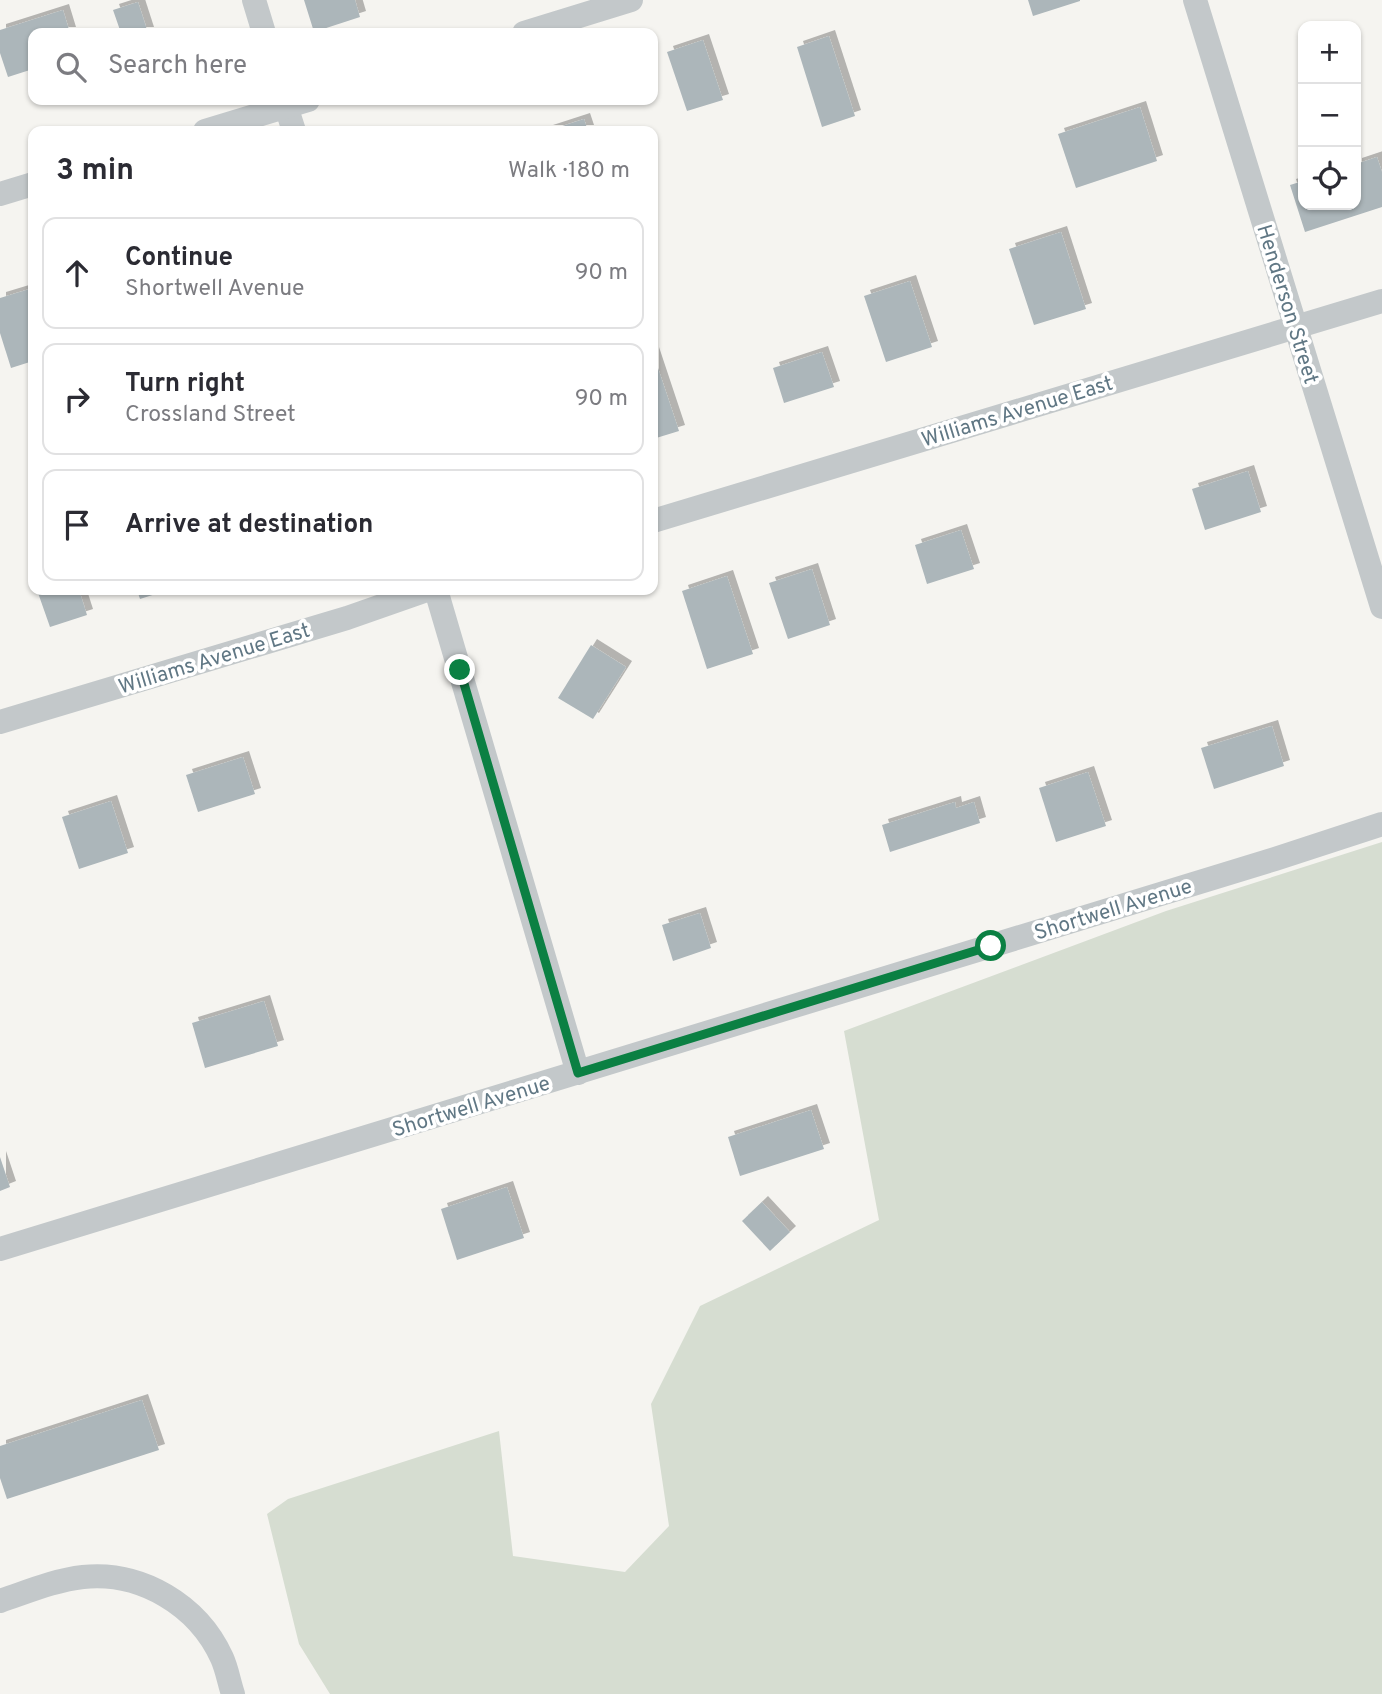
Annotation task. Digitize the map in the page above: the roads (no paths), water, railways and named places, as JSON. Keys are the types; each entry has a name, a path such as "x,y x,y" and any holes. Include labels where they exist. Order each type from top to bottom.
{"street":[{"path":"254,0 262,28"},
{"path":"540,28 631,0"},
{"name":"Henderson Street","path":"1195,0 1382,607"},
{"path":"220,126 284,105"},
{"path":"293,105 294,126"},
{"path":"0,194 28,186"},
{"name":"Williams Avenue East","path":"658,520 1382,301"},
{"name":"Williams Avenue East","path":"0,722 346,618 413,595"},
{"path":"437,595 578,1073"},
{"name":"Shortwell Avenue","path":"0,1249 1382,824"},
{"path":"0,1601 83,1577 114,1578 147,1585 172,1598 191,1613 206,1631 222,1658 233,1694"}]}
